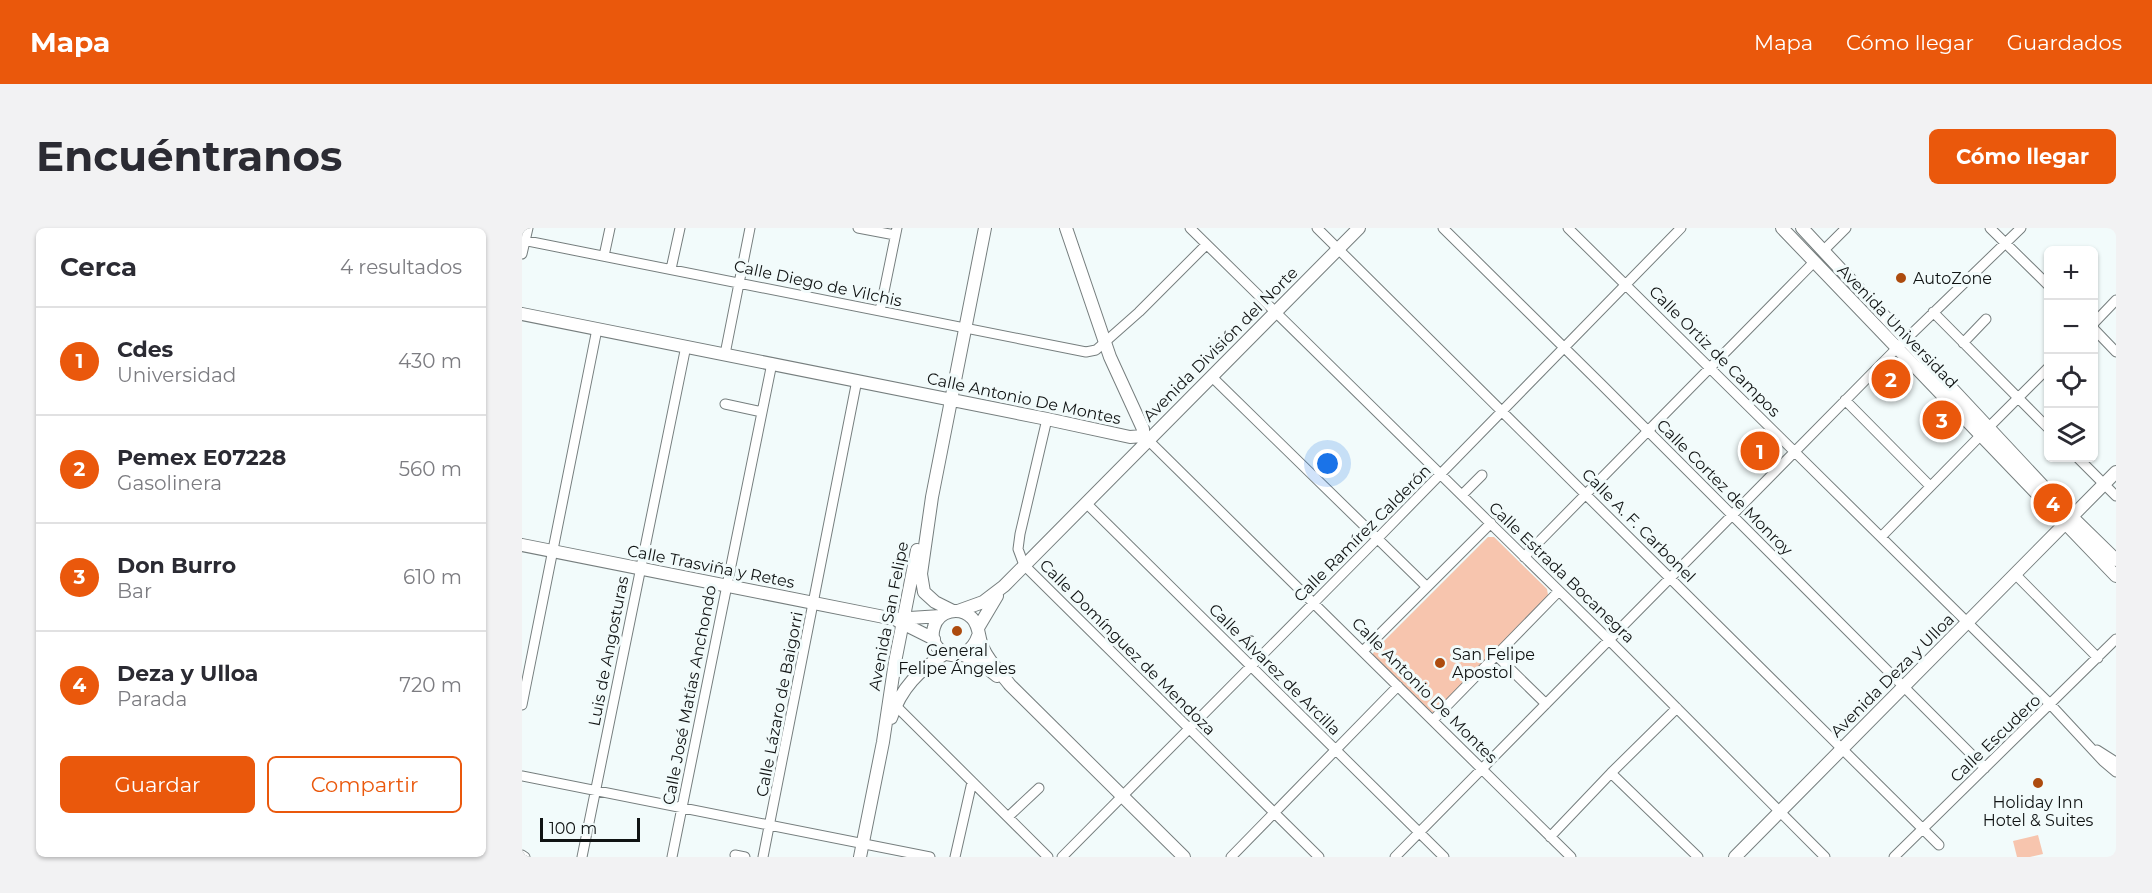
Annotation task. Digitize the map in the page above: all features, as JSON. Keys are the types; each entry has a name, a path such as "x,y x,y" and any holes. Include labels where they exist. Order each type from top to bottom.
{"main road":[{"name":"Avenida San Felipe","path":"860,857 883,742 900,620 932,497 986,228"},
{"path":"1066,228 1104,342 1146,438"},
{"name":"Avenida División del Norte","path":"978,632 987,610 1004,586 1146,438 1212,377 1359,228"},
{"name":"Avenida Universidad","path":"1782,228 1814,262 1901,343"},
{"name":"Avenida Universidad","path":"1802,228 1901,343 2068,519 2116,576"},
{"name":"Calle Antonio De Montes","path":"522,314 1047,418 1131,437 1146,438"},
{"name":"Avenida Deza y Ulloa","path":"1735,857 2116,472"},
{"name":"Avenida San Felipe","path":"932,497 922,565 922,586 930,599 956,611"},
{"name":"Avenida Universidad","path":"2068,519 2116,560"},
{"name":"Calle Trasviña y Retes","path":"522,544 900,620 941,616"},
{"name":"Avenida División del Norte","path":"956,611 983,602 1004,586"},
{"path":"978,632 975,644 963,655 957,656 945,653 936,645 934,639 934,627 941,616 956,611 971,616 978,632 986,654 1010,685 1184,857"},
{"name":"Calle Trasviña y Retes","path":"900,620 934,639"},
{"name":"Avenida San Felipe","path":"883,742 896,705 907,685 945,653"},
{"path":"963,655 979,662 1010,685"}],"street":[{"path":"522,254 528,228"},
{"path":"604,256 610,228"},
{"path":"671,269 680,228"},
{"path":"725,354 750,228"},
{"path":"858,228 896,232 880,311"},
{"name":"Calle Estrada Bocanegra","path":"1190,228 1610,640 1825,857"},
{"name":"Calle A. F. Carbonel","path":"1317,228 1939,845"},
{"name":"Calle Cortez de Monroy","path":"1443,228 1985,768"},
{"name":"Calle Ortiz de Campos","path":"1568,228 2090,745"},
{"name":"Calle Ramírez Calderón","path":"1062,857 1681,228"},
{"path":"1823,251 1846,228"},
{"path":"1990,228 2044,280"},
{"path":"1395,857 1901,343 2021,228"},
{"name":"Calle Diego de Vilchis","path":"524,240 1086,352 1096,350 1104,342"},
{"path":"1104,342 1139,312 1206,245"},
{"path":"1524,557 1814,262"},
{"path":"2098,319 2116,300"},
{"path":"1933,312 2044,423"},
{"path":"1963,343 1986,319"},
{"path":"522,705 597,329"},
{"path":"2098,333 2116,352"},
{"name":"Luis de Angosturas","path":"582,857 686,346"},
{"name":"Calle José Matías Anchondo","path":"672,857 772,363"},
{"path":"1881,537 2044,373"},
{"path":"1212,377 1427,587"},
{"name":"Calle Lázaro de Baigorri","path":"763,857 857,380"},
{"path":"1845,400 1930,486"},
{"path":"725,404 762,412"},
{"name":"Calle Domínguez de Mendoza","path":"1047,418 1020,534 1018,549 1024,565 1319,857"},
{"name":"Calle Antonio De Montes","path":"1146,438 1571,857"},
{"path":"2082,462 2116,496"},
{"path":"1462,495 1482,475"},
{"name":"Calle Álvarez de Arcilla","path":"1086,503 1444,857"},
{"path":"1364,651 1491,524"},
{"path":"2015,574 2098,658"},
{"path":"1433,720 1559,591"},
{"name":"Calle Escudero","path":"1894,857 2116,639"},
{"path":"1496,655 1546,704"},
{"path":"1231,857 1398,686"},
{"path":"896,705 1048,857"},
{"path":"1550,837 1677,708"},
{"path":"2090,745 2116,762"},
{"path":"2090,745 2116,772"},
{"path":"1611,773 1698,857"},
{"path":"522,776 930,857"},
{"path":"955,857 972,782"},
{"path":"1008,818 1039,788"}],"shaded area":[{"path":"1488,537 1494,537 1547,589 1548,595 1435,714 1372,655"},
{"path":"2038,835 2043,854 2017,857 2013,841"}],"place":[{"name":"AutoZone","path":"1901,278"},
{"name":"Pemex E07228","path":"1891,379"},
{"name":"Don Burro","path":"1942,420"},
{"name":"Cdes","path":"1760,451"},
{"name":"Deza y Ulloa","path":"2053,503"},
{"name":"General Felipe Ángeles","path":"957,631"},
{"name":"San Felipe Apostol","path":"1440,663"},
{"name":"Holiday Inn Hotel & Suites","path":"2038,783"}]}
